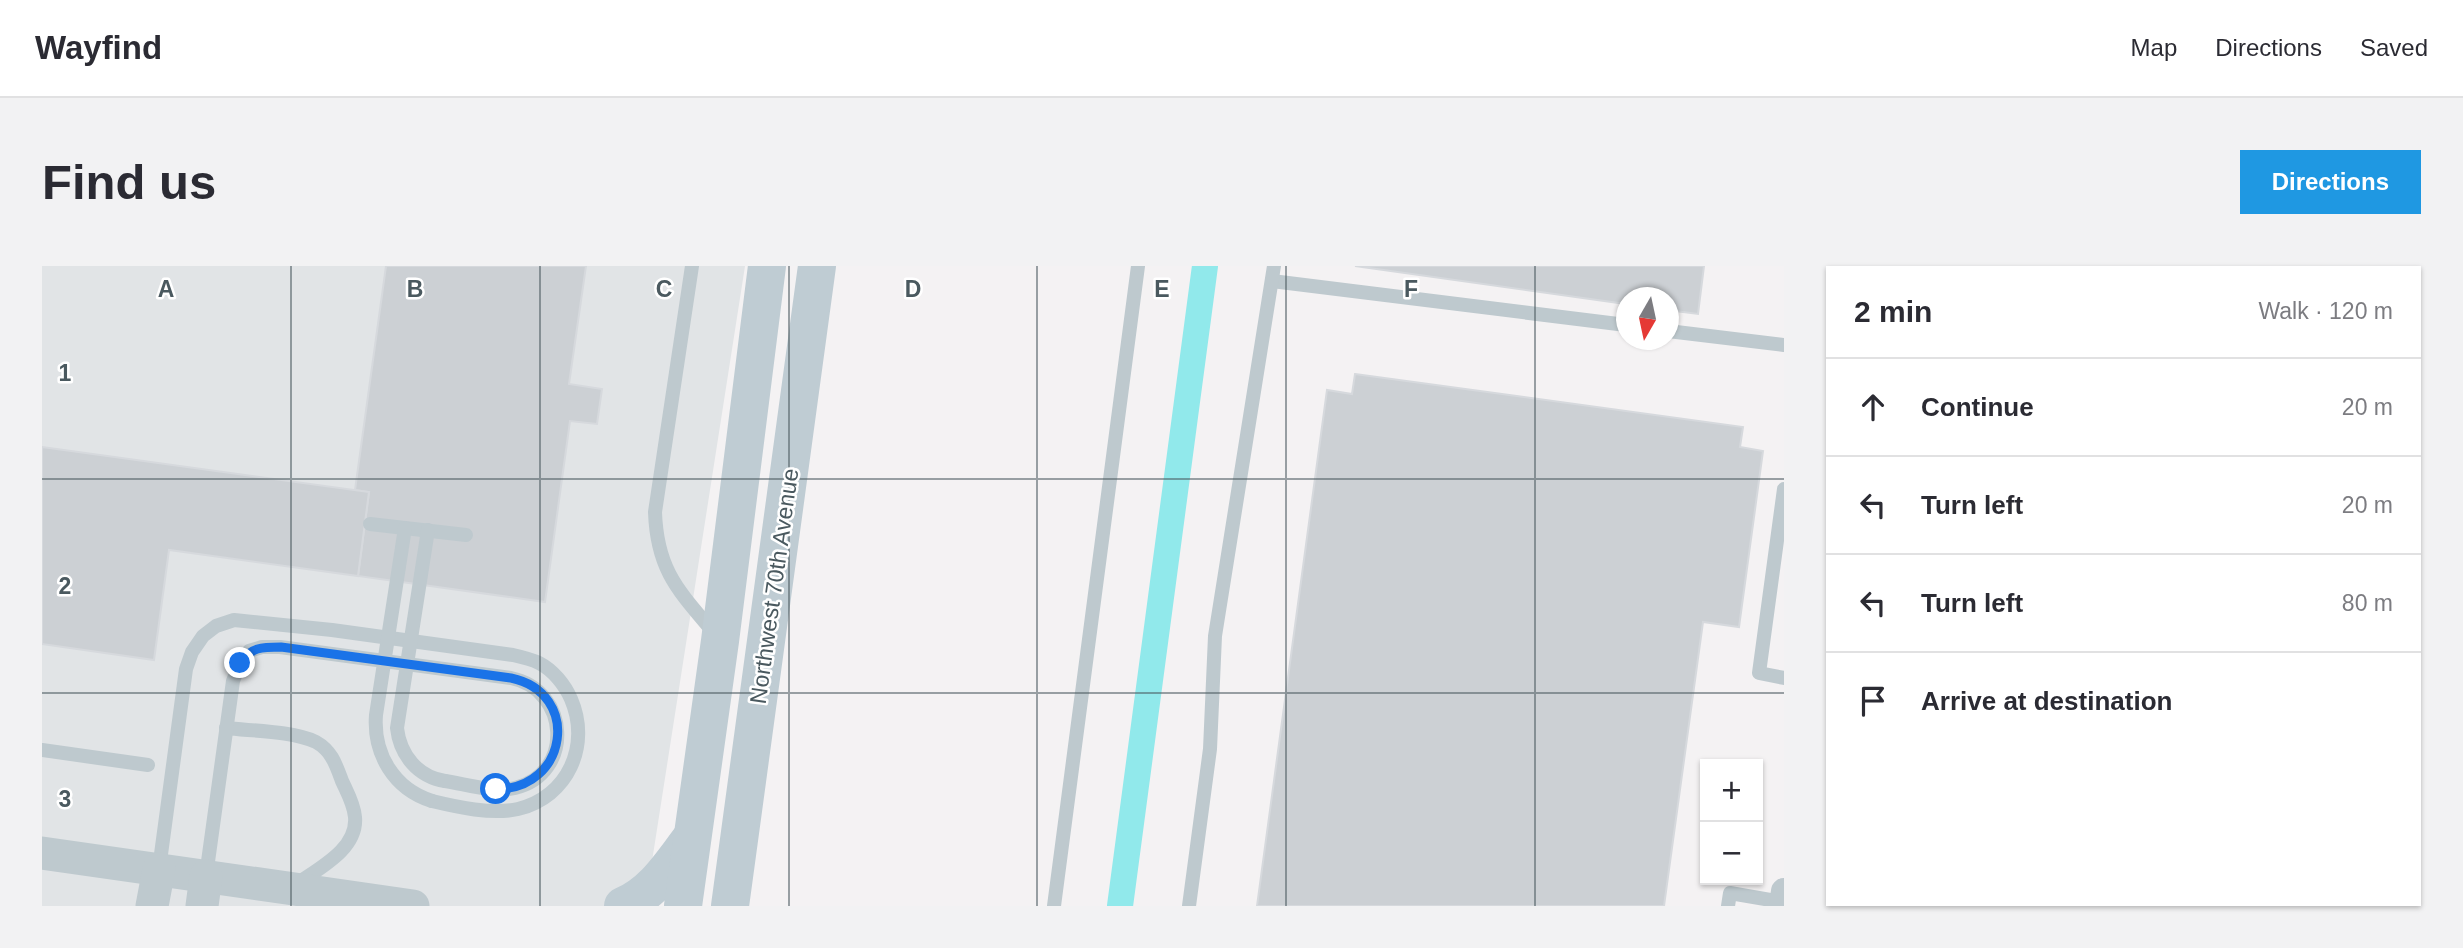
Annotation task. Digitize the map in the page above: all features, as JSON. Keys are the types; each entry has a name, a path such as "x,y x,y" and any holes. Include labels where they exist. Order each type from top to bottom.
{"main road":[{"name":"Northwest 70th Avenue","path":"683,906 767,266"},
{"name":"Northwest 70th Avenue","path":"730,906 817,266"},
{"path":"623,906 639,900 653,887 693,835"}],"street":[{"path":"42,853 159,869 204,891 291,888 413,906"},
{"path":"152,906 159,869"}],"lane":[{"path":"692,266 655,512 656,533 669,578 720,640"},
{"path":"1054,906 1138,266"},
{"path":"1189,906 1210,749 1215,636 1273,274 1616,324"},
{"path":"1679,332 1784,345"},
{"path":"1784,489 1759,673 1784,678"},
{"path":"370,524 466,535"},
{"path":"159,869 186,669 192,652 203,636 216,626 234,621 370,635 384,637 397,639 410,641 513,655 540,663 561,682 579,721 578,748 562,782 540,801 516,810 493,810 423,798 404,786 387,766 378,746 375,725 387,648 388,635 405,528"},
{"path":"204,891 233,681 240,663 249,651 262,647 281,647 382,660 395,662 408,664 421,666 511,678 529,684 547,700 557,722 556,746 542,771 525,783 505,789 438,780 421,772 401,747 398,718 406,664 408,651 410,637 428,530"},
{"path":"226,727 296,736 314,741 334,758 355,816 351,841 291,888"},
{"path":"42,750 148,765"},
{"path":"1729,899 1783,900"}],"shaded area":[{"path":"42,266 745,266 645,906 42,906"}],"building":[{"path":"386,266 586,266 569,384 602,389 597,424 570,421 545,602 358,576 369,492 355,490"},
{"path":"1355,266 1704,266 1698,314 1679,311 1679,287 1616,287 1616,303"},
{"path":"1355,374 1743,427 1740,447 1763,451 1739,627 1703,622 1664,906 1257,906 1327,390 1352,394"},
{"path":"42,447 369,492 358,576 169,550 154,660 42,644"}],"waterway":[{"path":"1120,906 1205,266"}],"route":[{"path":"240,663 249,651 262,647 281,647 521,680 539,690 547,700 557,722 558,740 549,763 535,778 516,788 496,789"}]}
